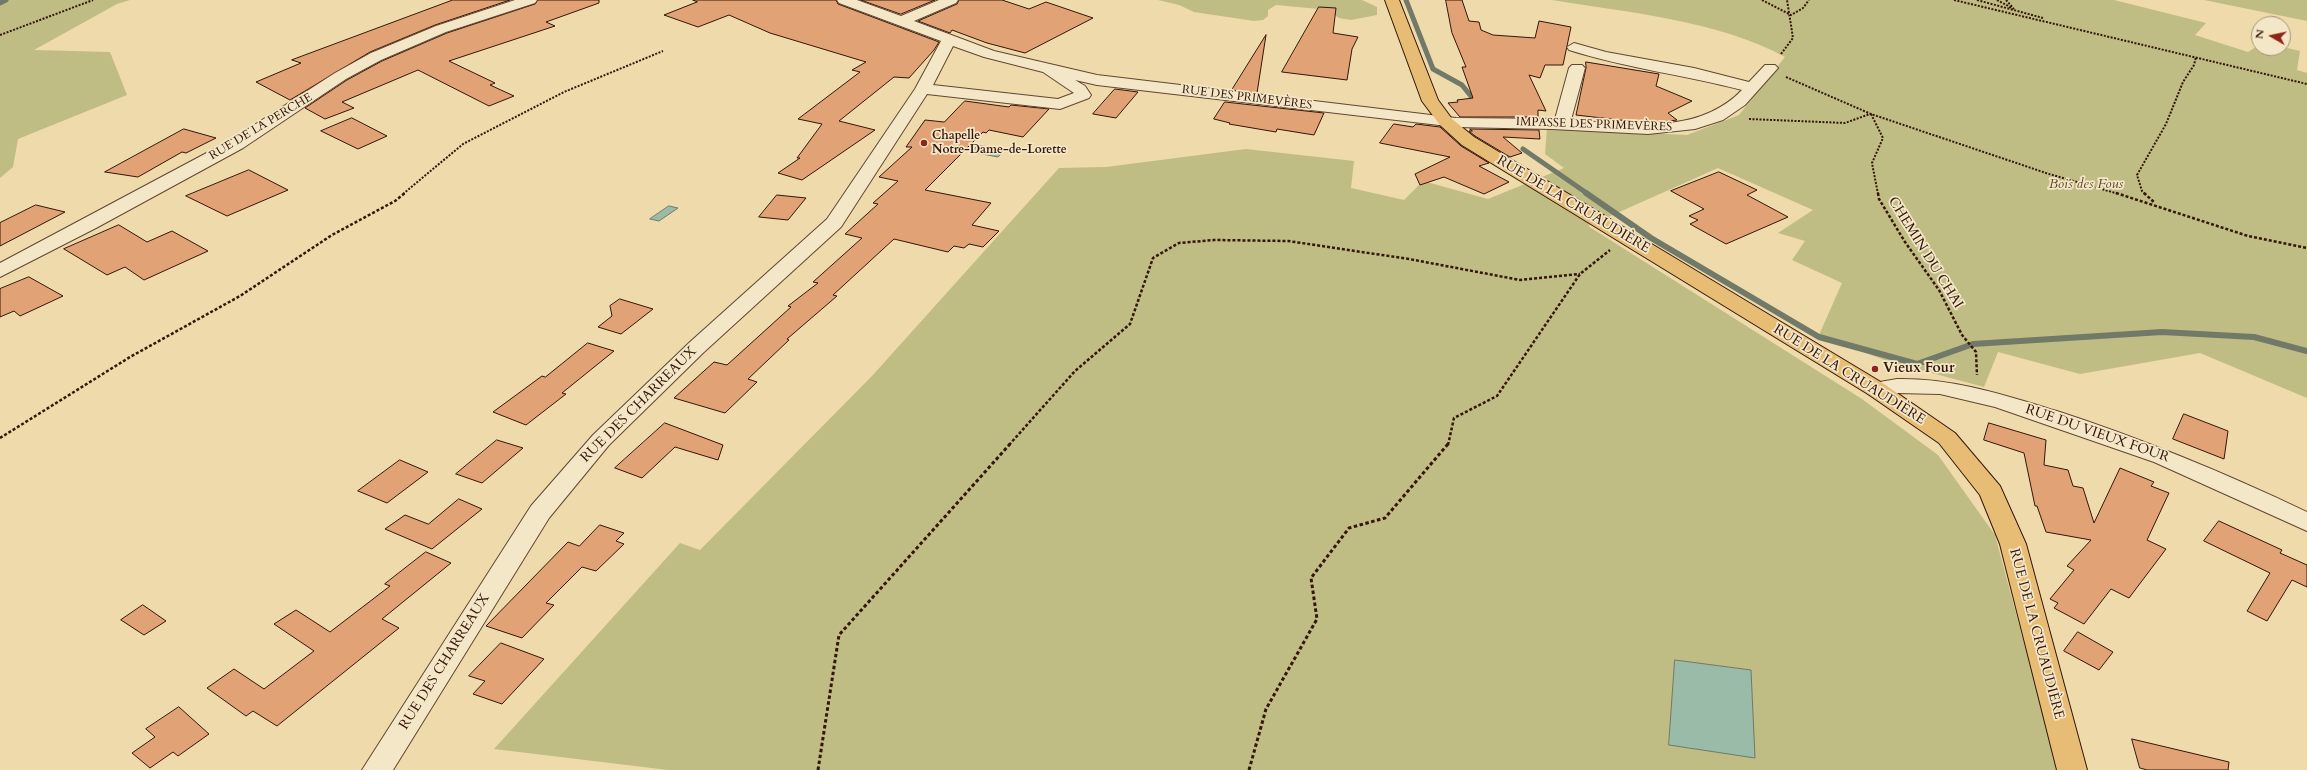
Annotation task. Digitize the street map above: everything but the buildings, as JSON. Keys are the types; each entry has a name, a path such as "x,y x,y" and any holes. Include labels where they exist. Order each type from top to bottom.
{"main road":[{"name":"RUE DE LA CRUAUDIÈRE","path":"1392,0 1430,101 1446,122 1468,141 1502,164 1626,237 1876,389 1947,438 1970,464 1991,492 2013,544 2072,770"}],"street":[{"name":"RUE DE LA PERCHE","path":"0,271 238,143 355,67 390,50 508,2 530,0"},
{"name":"RUE DES PRIMEVÈRES","path":"844,0 989,54 1097,80 1446,122"},
{"path":"902,22 951,0"},
{"name":"RUE DES CHARREAUX","path":"377,770 540,512 606,434 697,347 834,223 923,89 949,40"},
{"path":"1574,47 1603,56 1694,73 1752,88"},
{"path":"1562,124 1577,68"},
{"name":"IMPASSE DES PRIMEVÈRES","path":"1446,122 1562,124 1666,129 1718,116 1741,100 1770,68"},
{"path":"923,89 1060,104 1083,95 1079,89 1048,69"},
{"name":"RUE DU VIEUX FOUR","path":"1876,389 1894,386 1924,386 1978,394 2088,429 2200,472 2307,522"}],"path":[{"path":"0,35 93,0"},
{"path":"1762,0 1791,15"},
{"path":"1787,0 1791,15 1793,38 1770,68 1801,85 1871,114 2049,174 2155,204 2196,220 2248,236 2307,248"},
{"path":"1791,15 1803,8 1809,0"},
{"path":"1954,0 2196,56 2307,84"},
{"path":"1977,0 2064,25"},
{"path":"1997,0 2016,10"},
{"path":"2006,0 2016,10"},
{"path":"0,438 130,357 240,296 332,235 395,201 463,144 564,92 663,51"},
{"path":"2155,204 2142,191 2137,175 2166,124 2183,82 2194,65 2196,56"},
{"path":"1718,116 1782,122 1845,123 1871,114"},
{"name":"CHEMIN DU CHAI","path":"1871,114 1883,138 1872,163 1879,199 1905,242 1939,290 1962,335 1976,352 1978,394"},
{"path":"1249,770 1266,709 1316,619 1311,578 1349,528 1385,518 1447,447 1454,418 1497,396 1534,339 1580,274 1626,237"},
{"path":"818,770 840,635 1075,371 1130,324 1154,258 1179,243 1214,240 1288,241 1409,259 1520,280 1580,274"}],"green space":[{"path":"0,0 130,0 117,4 34,50 110,52 127,95 18,139 13,167 0,178"},
{"path":"1158,0 1362,0 1377,7 1377,15 1351,20 1339,18 1327,10 1276,5 1268,10 1268,16 1263,20 1254,21 1194,12 1179,5"},
{"name":"Bois des Fous","path":"1552,0 2114,0 2206,23 2195,35 2248,52 2251,50 2251,56 2291,56 2291,49 2300,51 2297,70 2307,73 2307,398 2200,353 2080,374 1998,352 1984,387 1887,361 1819,335 1842,283 1792,260 1805,241 1778,233 1813,210 1718,168 1588,226 1862,399 1938,455 1995,535 2058,770 668,770 494,749 680,543 700,550 872,376 1059,168 1106,167 1246,149 1354,161 1351,188 1404,200 1423,181 1488,199 1564,168 1545,154 1547,128 1687,135 1739,115 1785,57 1759,45 1702,26 1641,14"},
{"path":"2204,0 2307,0 2307,21 2291,18 2291,16 2282,16"}],"shaded area":[{"path":"978,145 1005,150 998,157 972,152"},
{"path":"669,206 678,208 659,221 650,219"},
{"path":"1675,660 1751,670 1755,758 1669,745"}],"waterway":[{"path":"0,3 6,0"},
{"path":"1406,0 1433,69 1462,85 1478,105"},
{"path":"1523,149 1588,194"},
{"path":"1586,193 1651,238 1819,337 1917,364 1973,344 2162,332 2254,337 2307,351"}],"place":[{"name":"Chapelle Notre-Dame-de-Lorette","path":"924,143"},
{"name":"Vieux Four","path":"1875,369"}]}
